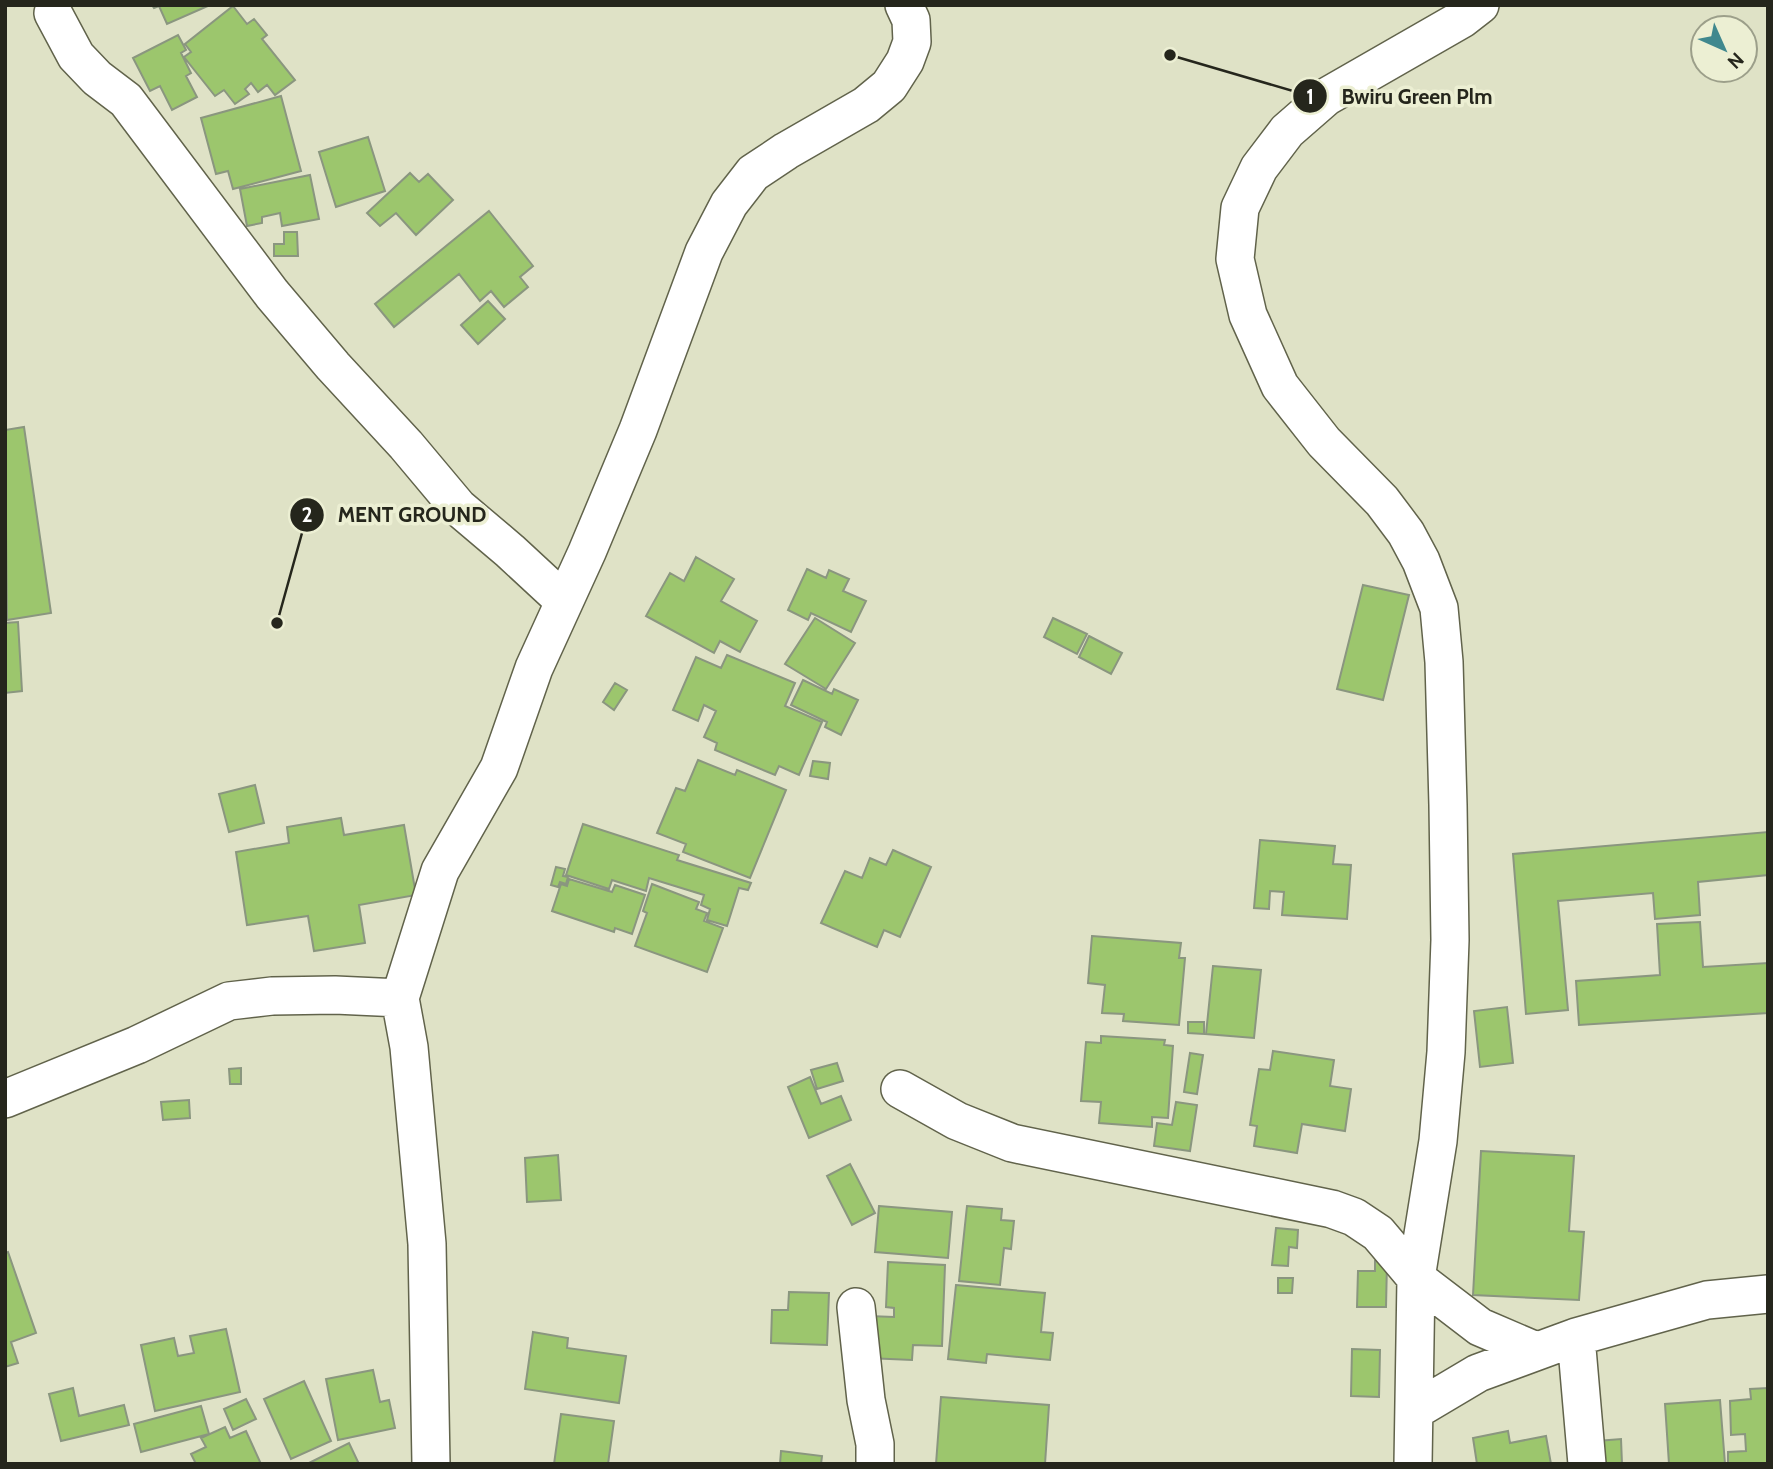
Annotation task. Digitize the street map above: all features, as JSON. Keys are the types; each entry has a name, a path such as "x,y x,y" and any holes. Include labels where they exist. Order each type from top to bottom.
{"street":[{"path":"431,1464 427,1244 409,1047 400,998 440,871 499,768 534,668 633,442 704,252 729,204 752,173 866,105 889,86 905,61 912,42 911,20 904,5"},
{"path":"1410,1461 1414,1411 1416,1278 1438,1141 1447,1052 1450,940 1448,805 1444,662 1439,608 1406,533 1382,501 1324,442 1280,386 1248,315 1235,259 1240,208 1259,168 1287,131 1326,97 1462,19 1480,5"},
{"path":"53,13 76,56 97,78 126,100 272,294 334,366 458,507 564,601"},
{"path":"5,1098 136,1045 229,1001 272,996 323,995 400,998"},
{"path":"900,1089 957,1121 1012,1143 1332,1209 1354,1217 1378,1233 1416,1278 1480,1327 1536,1351"},
{"path":"1414,1411 1478,1373 1576,1337 1707,1300 1768,1294"},
{"path":"856,1307 866,1400 875,1444 875,1464"},
{"path":"1576,1337 1587,1464"}],"building":[{"path":"152,5 210,5 167,24 159,6 154,8"},
{"path":"233,6 247,24 254,19 267,35 262,39 295,80 275,95 267,85 258,92 251,83 245,89 249,94 235,104 224,90 215,96 184,57 191,52 185,44"},
{"path":"178,35 186,50 181,53 191,73 186,76 197,97 172,110 160,86 150,91 133,58"},
{"path":"281,96 301,171 233,189 228,171 216,174 201,118"},
{"path":"368,137 385,191 336,207 319,152"},
{"path":"410,173 419,182 428,174 453,200 416,235 396,213 380,226 367,213"},
{"path":"310,175 319,219 282,226 280,213 262,217 262,223 247,226 240,189"},
{"path":"489,211 533,266 520,277 528,287 504,307 491,291 480,301 459,274 394,327 375,304"},
{"path":"284,232 297,232 298,256 274,256 274,244 284,244"},
{"path":"488,301 505,319 478,344 461,325"},
{"path":"24,427 51,613 7,620 5,430"},
{"path":"696,557 734,579 721,601 757,621 740,652 720,641 714,653 646,616 670,573 684,581"},
{"path":"807,569 826,578 829,570 849,579 843,591 866,601 851,632 811,613 808,620 788,610"},
{"path":"1363,585 1409,595 1383,700 1337,689"},
{"path":"815,618 855,643 826,689 785,664"},
{"path":"1053,618 1087,634 1077,654 1044,637"},
{"path":"18,622 22,691 5,693 5,623"},
{"path":"1089,636 1122,653 1111,674 1079,657"},
{"path":"727,655 795,683 785,706 822,722 799,775 779,766 775,775 715,750 717,743 704,737 716,711 704,705 698,721 673,710 696,657 721,668"},
{"path":"803,680 832,694 834,689 858,700 841,735 825,727 827,722 791,705"},
{"path":"615,683 627,690 614,710 603,702"},
{"path":"698,760 735,775 737,770 786,790 750,878 683,852 686,844 657,833 676,788 685,791"},
{"path":"813,761 830,763 828,779 810,776"},
{"path":"255,785 264,823 229,832 219,794"},
{"path":"341,818 344,835 404,825 416,895 359,905 365,943 314,951 308,916 247,925 236,852 289,843 287,827"},
{"path":"583,824 679,855 677,860 751,883 748,890 739,888 727,926 707,920 710,909 701,905 704,895 649,878 646,891 612,880 609,889 566,875"},
{"path":"1768,832 1768,875 1698,882 1700,915 1655,919 1653,893 1558,901 1568,1010 1526,1014 1513,854"},
{"path":"1260,840 1335,846 1333,864 1351,865 1347,919 1282,915 1284,892 1270,891 1269,909 1254,908"},
{"path":"893,850 931,867 900,937 884,930 877,947 821,923 845,871 862,878 870,858 886,865"},
{"path":"556,867 565,869 563,876 568,877 566,884 560,882 558,887 551,885"},
{"path":"569,879 612,892 615,885 645,895 632,934 615,928 614,932 552,911 561,884 567,886"},
{"path":"652,884 699,902 696,909 707,913 704,921 723,928 707,972 635,946 647,913 643,911"},
{"path":"1700,922 1703,967 1768,963 1768,1013 1579,1025 1576,981 1660,975 1657,924"},
{"path":"1092,936 1181,943 1179,958 1185,958 1179,1025 1123,1021 1124,1014 1102,1013 1105,985 1088,983"},
{"path":"1213,966 1261,970 1254,1038 1206,1034"},
{"path":"1507,1007 1513,1063 1480,1067 1474,1011"},
{"path":"1188,1022 1204,1022 1204,1034 1188,1033"},
{"path":"1101,1036 1165,1040 1164,1045 1173,1046 1168,1118 1152,1117 1152,1127 1099,1123 1101,1102 1081,1101 1086,1042 1101,1043"},
{"path":"1273,1051 1334,1060 1330,1086 1351,1089 1345,1131 1302,1124 1297,1153 1254,1146 1257,1126 1250,1125 1259,1069 1270,1070"},
{"path":"1190,1053 1203,1055 1197,1094 1184,1092"},
{"path":"837,1063 843,1081 817,1089 811,1070"},
{"path":"241,1068 241,1084 230,1084 229,1069"},
{"path":"810,1077 821,1104 841,1096 851,1120 809,1138 788,1087"},
{"path":"189,1100 190,1118 163,1120 161,1102"},
{"path":"1176,1102 1197,1105 1190,1151 1154,1146 1157,1123 1172,1125"},
{"path":"1481,1151 1574,1156 1569,1231 1584,1232 1579,1300 1473,1295"},
{"path":"558,1155 561,1200 527,1202 525,1158"},
{"path":"850,1164 875,1213 852,1225 827,1176"},
{"path":"879,1206 952,1212 948,1258 875,1252"},
{"path":"967,1206 1002,1209 1001,1220 1014,1221 1011,1249 1004,1248 1000,1285 959,1281"},
{"path":"1276,1228 1298,1230 1297,1248 1289,1247 1288,1266 1272,1265"},
{"path":"8,1252 36,1333 11,1342 18,1363 5,1367 5,1253"},
{"path":"1375,1261 1387,1262 1386,1307 1357,1307 1358,1271 1375,1271"},
{"path":"888,1262 945,1265 942,1346 913,1345 912,1360 867,1358 869,1316 894,1317 894,1308 886,1307"},
{"path":"1278,1278 1293,1278 1292,1293 1278,1293"},
{"path":"956,1285 1045,1293 1041,1332 1053,1333 1050,1360 987,1354 986,1363 948,1359"},
{"path":"789,1292 829,1293 827,1345 771,1343 772,1310 788,1310"},
{"path":"226,1329 240,1392 155,1411 141,1345 174,1338 178,1356 194,1353 190,1336"},
{"path":"533,1332 568,1338 567,1348 626,1356 619,1403 525,1389"},
{"path":"1352,1349 1380,1350 1379,1397 1351,1396"},
{"path":"373,1370 380,1402 389,1400 395,1428 338,1440 326,1379"},
{"path":"304,1381 331,1441 291,1459 264,1399"},
{"path":"73,1388 79,1416 124,1405 129,1425 61,1441 49,1394"},
{"path":"1768,1388 1768,1464 1728,1464 1728,1452 1746,1451 1745,1434 1731,1435 1730,1401 1751,1399 1750,1389"},
{"path":"941,1397 1049,1405 1045,1464 936,1464"},
{"path":"246,1399 256,1419 233,1430 224,1409"},
{"path":"1720,1400 1725,1464 1669,1464 1665,1404"},
{"path":"201,1406 209,1434 141,1452 134,1424"},
{"path":"561,1414 614,1421 608,1464 554,1464"},
{"path":"225,1427 230,1438 246,1431 261,1464 196,1464 191,1454 206,1447 201,1438"},
{"path":"1508,1431 1510,1443 1546,1436 1551,1464 1477,1464 1473,1438"},
{"path":"1621,1439 1622,1464 1598,1464 1597,1441"},
{"path":"349,1443 359,1464 307,1464"},
{"path":"781,1451 822,1456 821,1464 780,1464"}],"place":[{"name":"Bwiru Green Plm","path":"1170,55"},
{"name":"MENT GROUND","path":"277,623"}]}
